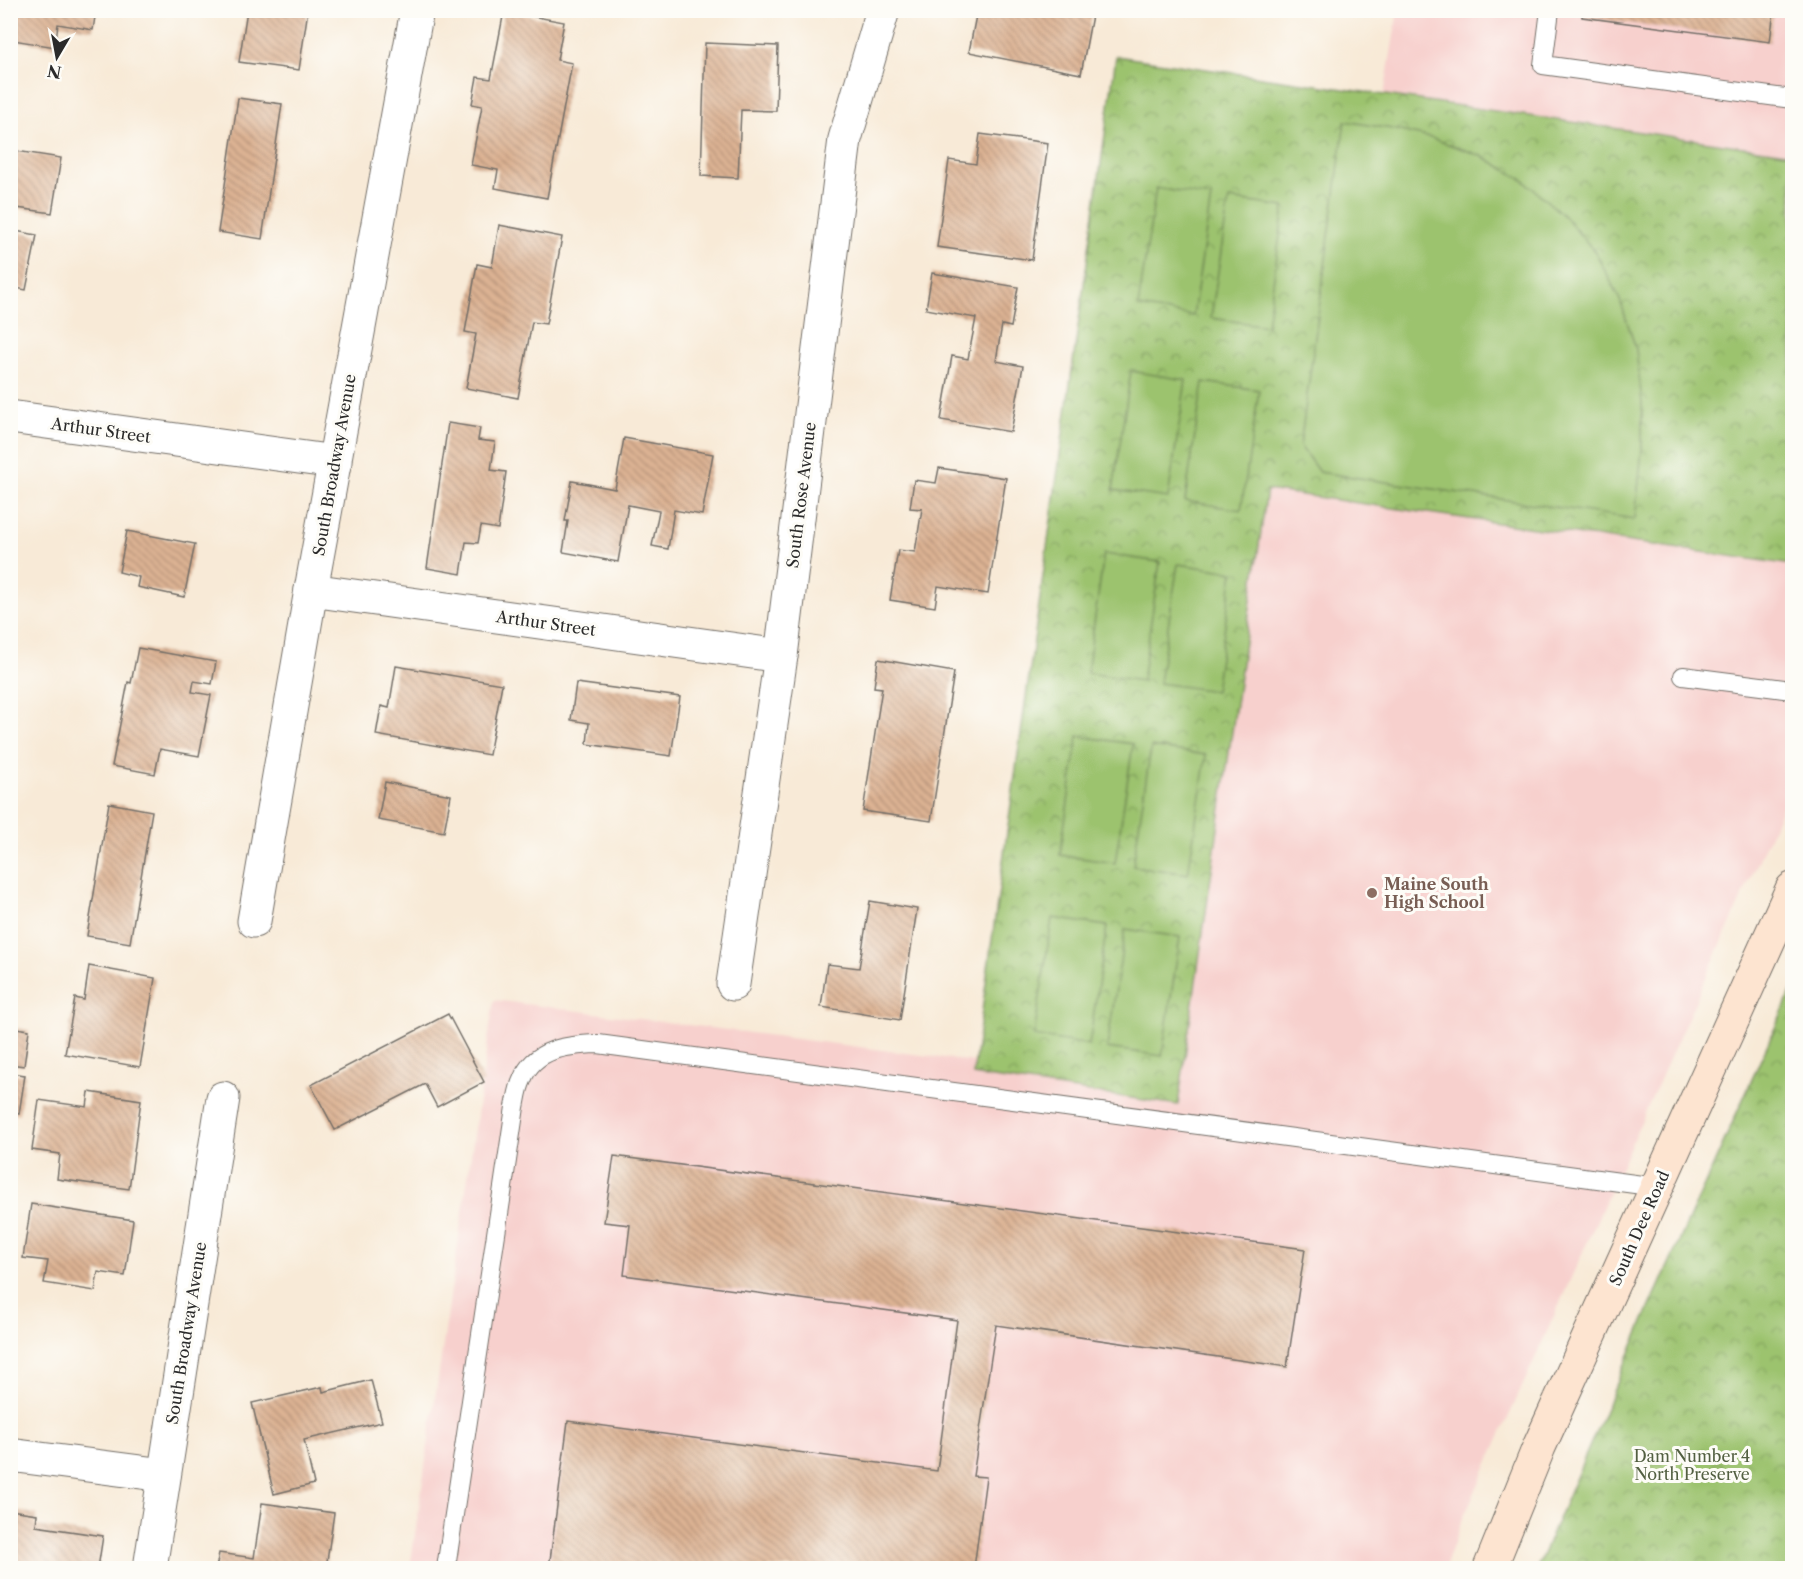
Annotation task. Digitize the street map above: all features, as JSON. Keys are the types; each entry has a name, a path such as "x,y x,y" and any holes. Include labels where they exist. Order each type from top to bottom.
{"main road":[{"name":"South Dee Road","path":"1490,1569 1539,1447 1792,889"}],"street":[{"name":"South Broadway Avenue","path":"254,921 311,590 417,10"},
{"name":"South Rose Avenue","path":"733,984 781,656 845,139 883,10"},
{"name":"Arthur Street","path":"10,417 335,462"},
{"name":"Arthur Street","path":"311,590 781,656"},
{"name":"South Broadway Avenue","path":"150,1569 223,1098"},
{"path":"10,1455 164,1475"}],"lane":[{"path":"1551,10 1543,66 1792,99"},
{"path":"1683,676 1792,690"},
{"path":"446,1569 515,1107 522,1079 532,1063 549,1051 570,1044 598,1044 1657,1187"}],"shaded area":[{"name":"Maine South High School","path":"1398,11 1792,11 1792,786 1460,1525 1445,1568 410,1568 494,1000 975,1062 1116,56 1384,95"}],"green space":[{"path":"1116,56 1792,154 1792,565 1267,490 1178,1105 973,1075"},
{"path":"1345,121 1431,138 1482,156 1522,179 1563,215 1596,253 1620,300 1636,349 1642,403 1642,450 1635,519 1319,472 1300,446"},
{"path":"1156,188 1211,197 1193,316 1138,307"},
{"path":"1229,199 1284,207 1267,326 1211,318"},
{"path":"1131,371 1186,380 1168,498 1113,490"},
{"path":"1203,382 1259,390 1241,510 1185,501"},
{"path":"1104,554 1160,562 1142,681 1087,673"},
{"path":"1178,564 1233,572 1215,691 1159,683"},
{"path":"1078,736 1133,744 1115,863 1060,855"},
{"path":"1151,747 1206,755 1188,874 1133,866"},
{"path":"1052,918 1107,926 1089,1045 1034,1036"},
{"path":"1125,929 1180,937 1162,1056 1107,1048"},
{"name":"Dam Number 4 North Preserve","path":"1792,990 1792,1568 1537,1568 1647,1313"}],"building":[{"path":"17,10 96,10 93,30 58,24 55,47 13,40"},
{"path":"247,10 308,10 299,70 239,62"},
{"path":"977,10 1093,10 1081,74 969,52"},
{"path":"1582,10 1774,10 1770,42 1582,17"},
{"path":"504,11 564,22 557,60 572,63 547,198 495,188 498,170 471,165 482,106 472,104 477,77 491,79"},
{"path":"705,43 778,46 776,111 741,110 738,178 701,176"},
{"path":"238,98 282,104 262,239 218,232"},
{"path":"980,134 1048,143 1032,260 937,247 949,160 976,164"},
{"path":"10,150 61,158 52,213 10,207"},
{"path":"499,225 562,237 546,324 532,322 518,398 466,388 476,334 465,332 477,264 492,267"},
{"path":"10,230 37,235 26,290 10,287"},
{"path":"932,273 1018,287 1011,327 1002,325 996,361 1023,366 1011,432 941,420 952,356 968,359 976,318 926,309"},
{"path":"10,304 16,305 12,335 10,335"},
{"path":"448,423 480,428 478,440 495,442 491,470 506,472 498,529 481,526 478,543 466,542 461,574 427,568"},
{"path":"624,438 713,454 702,515 674,510 668,549 652,546 659,511 628,505 618,562 563,552 568,521 565,521 572,481 615,489"},
{"path":"939,468 1006,478 988,594 938,586 935,607 890,600 898,550 915,552 922,509 910,508 914,480 936,483"},
{"path":"127,531 195,544 184,597 137,587 139,577 119,572"},
{"path":"138,648 216,662 212,684 194,681 192,692 211,695 199,756 160,749 155,774 112,766 128,682 131,683"},
{"path":"878,659 954,672 931,821 863,811 882,688 874,687"},
{"path":"396,666 502,684 489,755 376,735 381,706 389,708"},
{"path":"576,683 680,697 671,756 587,744 589,723 571,720"},
{"path":"385,782 451,795 444,832 378,820"},
{"path":"109,803 152,811 130,943 87,936"},
{"path":"870,901 917,909 900,1020 821,1007 827,964 859,968"},
{"path":"89,966 155,978 140,1067 65,1054 75,998 84,1000"},
{"path":"448,1014 484,1082 437,1107 425,1084 335,1130 311,1085"},
{"path":"10,1027 29,1030 24,1066 10,1064"},
{"path":"10,1073 25,1075 19,1114 10,1112"},
{"path":"89,1092 141,1100 129,1189 57,1179 60,1154 32,1150 39,1100 87,1107"},
{"path":"614,1156 1305,1249 1287,1367 996,1325 973,1476 986,1477 974,1568 549,1568 568,1421 937,1471 957,1320 624,1275 630,1225 604,1222"},
{"path":"31,1204 133,1220 125,1276 98,1272 95,1291 44,1283 48,1261 23,1258"},
{"path":"371,1380 382,1422 304,1440 314,1484 274,1494 252,1403 322,1387 323,1392"},
{"path":"262,1503 334,1513 326,1568 216,1568 219,1553 254,1558"},
{"path":"10,1510 37,1514 36,1526 103,1536 98,1568 10,1568"}],"place":[{"name":"Maine South High School","path":"1372,893"}]}
